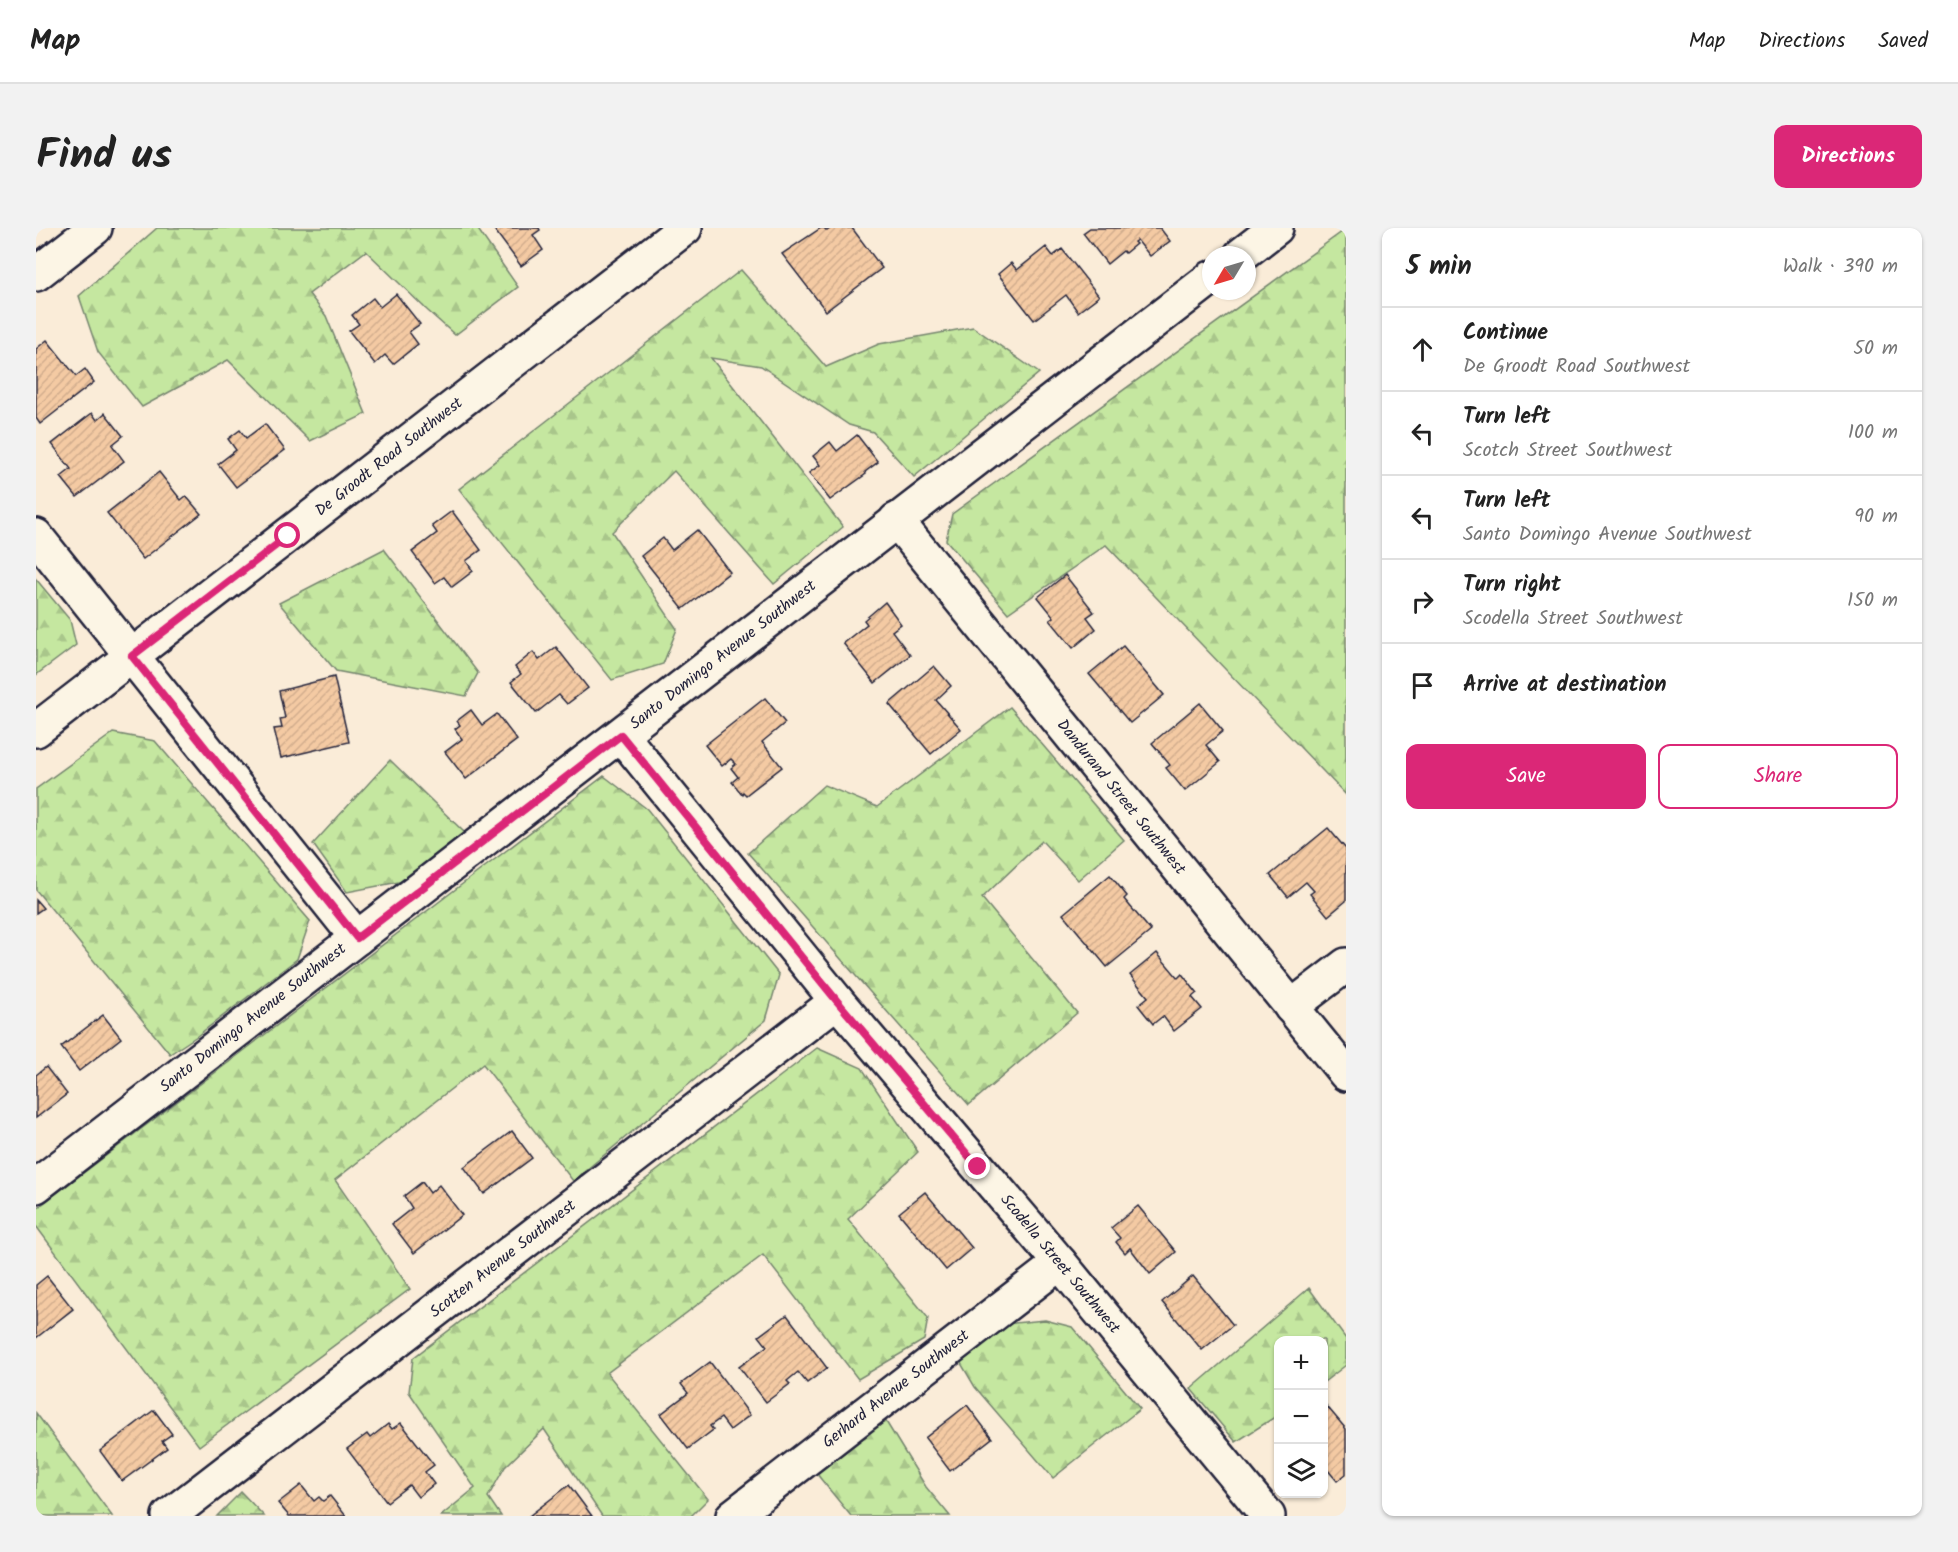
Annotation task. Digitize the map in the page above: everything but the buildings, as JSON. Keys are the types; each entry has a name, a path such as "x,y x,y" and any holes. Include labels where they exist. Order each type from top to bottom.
{"street":[{"path":"36,274 95,228"},
{"name":"De Groodt Road Southwest","path":"36,730 685,228"},
{"path":"1253,246 1276,228"},
{"name":"Santo Domingo Avenue Southwest","path":"36,1186 1202,285"},
{"name":"Dandurand Street Southwest","path":"896,520 1346,1074"},
{"path":"36,536 357,938"},
{"name":"Scodella Street Southwest","path":"621,735 837,1001 1060,1263 1268,1516"},
{"path":"1291,1007 1346,966"},
{"name":"Scotten Avenue Southwest","path":"169,1516 837,1001"},
{"name":"Gerhard Avenue Southwest","path":"733,1516 1060,1263"}],"green space":[{"path":"157,228 477,228 518,287 455,335 366,251 309,294 326,316 366,414 310,441 228,360 142,407 98,352 79,296"},
{"path":"1346,229 1346,795 1106,545 1008,613 946,540 952,514 1248,300 1256,300 1256,294"},
{"path":"741,270 826,367 879,344 973,327 1039,373 914,477 873,432 849,425 761,366 711,358 843,527 774,584 674,471 612,532 677,629 663,664 612,680 459,489"},
{"path":"384,549 478,673 466,696 336,671 279,603"},
{"path":"36,579 70,620 76,645 36,675"},
{"path":"1010,707 1124,840 1078,880 1042,841 982,898 1077,1013 969,1105 748,853 824,785 877,807"},
{"path":"113,733 155,741 310,921 297,959 170,1054 36,890 36,789"},
{"path":"390,760 467,835 404,881 347,892 313,844"},
{"path":"604,776 647,809 779,975 766,1020 573,1181 483,1064 335,1180 410,1289 199,1446 36,1226 36,1209"},
{"path":"817,1048 862,1068 918,1152 848,1219 928,1318 924,1340 858,1379 763,1255 607,1373 708,1499 691,1516 602,1516 544,1429 505,1467 488,1497 501,1516 441,1516 475,1488 409,1392 413,1358"},
{"path":"1309,1288 1346,1339 1346,1365 1328,1379 1328,1336 1274,1336 1274,1418 1236,1442 1191,1389"},
{"path":"1045,1320 1072,1327 1140,1409 1053,1478 975,1387 959,1360 1005,1324"},
{"path":"36,1413 112,1516 36,1516"},
{"path":"885,1420 926,1487 950,1516 851,1516 816,1473"},
{"path":"241,1492 264,1516 217,1516"}],"route":[{"path":"288,536 132,656 357,938 621,735 837,1001 978,1167"}]}
